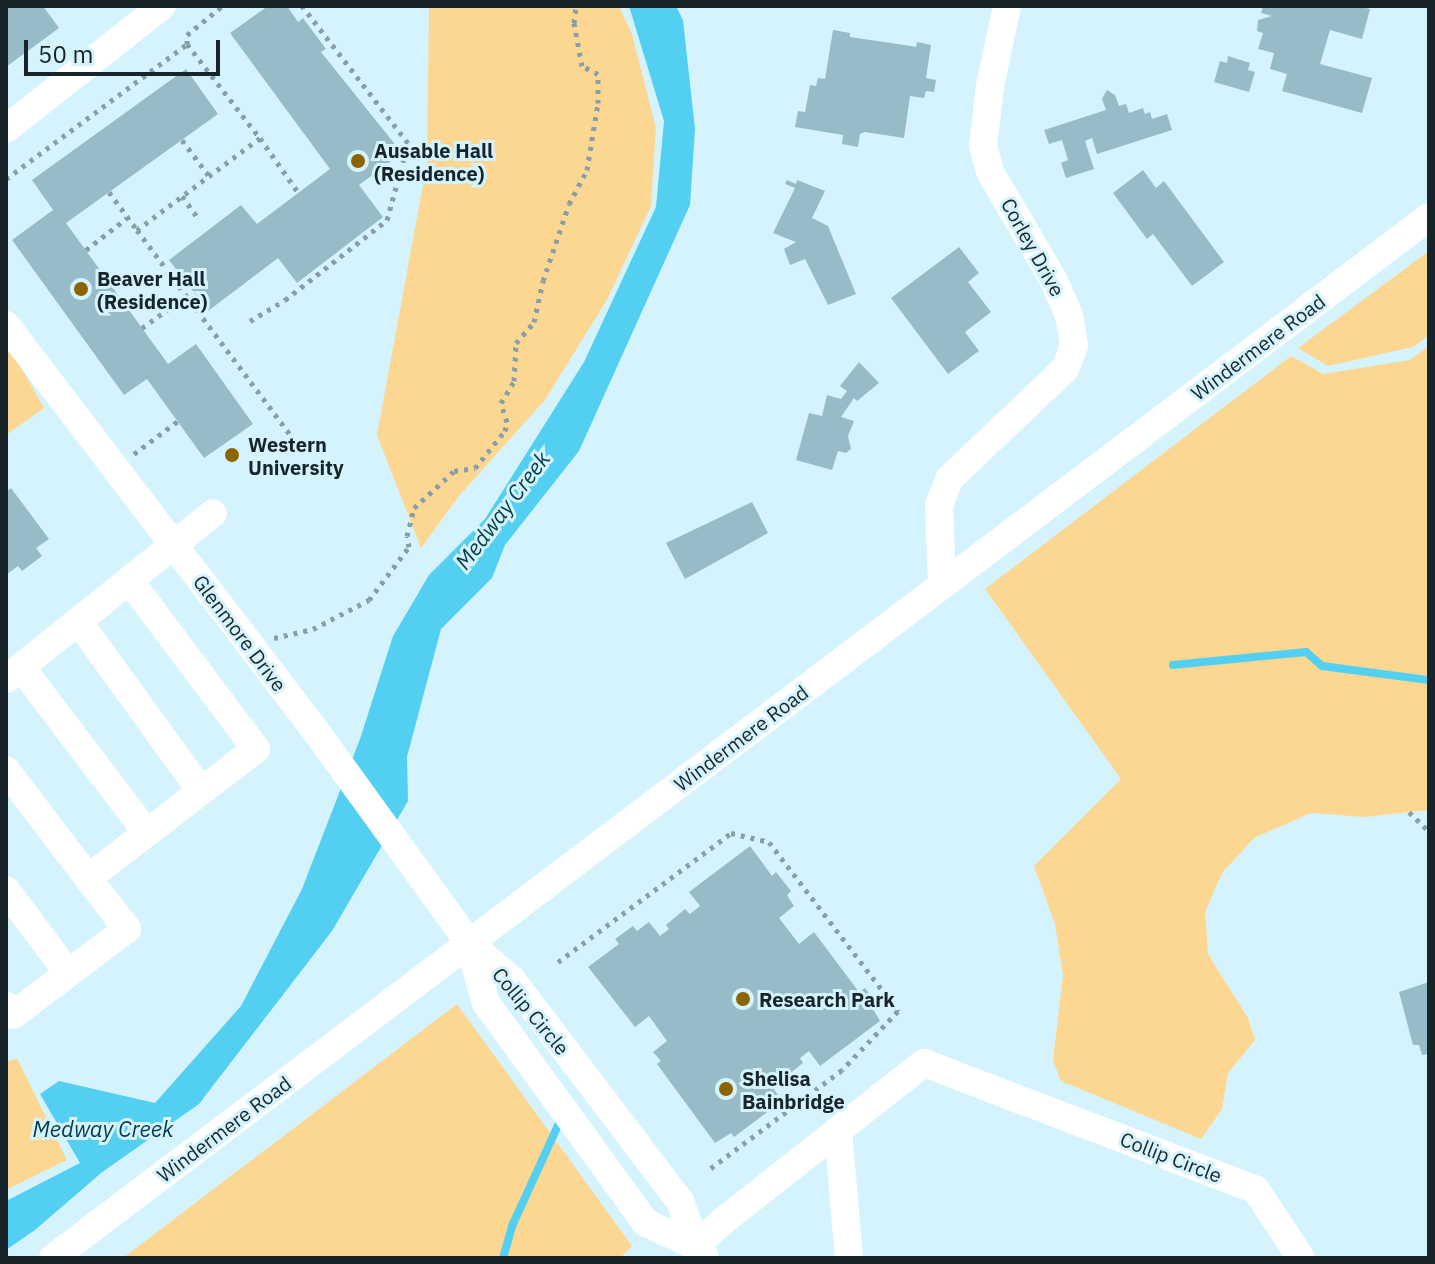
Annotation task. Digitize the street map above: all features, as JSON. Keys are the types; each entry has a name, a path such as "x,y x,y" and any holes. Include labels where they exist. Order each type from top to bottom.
{"street":[{"path":"6,129 162,6"},
{"name":"Corley Drive","path":"942,585 939,505 950,478 1065,369 1074,346 1069,315 1054,281 990,172 983,146 990,86 1007,6"},
{"name":"Windermere Road","path":"53,1258 1429,217"},
{"name":"Glenmore Drive","path":"6,325 315,730 469,943"},
{"path":"147,833 14,673 213,513"},
{"path":"88,878 256,749 129,580"},
{"path":"78,621 201,791"},
{"path":"6,770 127,929 13,1015 6,1006"},
{"path":"6,890 68,973"},
{"name":"Collip Circle","path":"469,943 512,980 680,1201 695,1254"},
{"name":"Collip Circle","path":"469,943 486,1003 543,1082 646,1223 695,1254"},
{"name":"Collip Circle","path":"695,1254 838,1130 924,1063 1256,1190 1301,1258"},
{"path":"838,1130 849,1258"}],"path":[{"path":"222,6 187,35 187,44 298,192"},
{"path":"250,321 285,300 387,220 408,143 302,6"},
{"path":"249,647 313,629 369,600 409,547 407,536 414,508 454,471 475,468 505,431 507,422 501,403 514,381 516,343 534,322 543,281 569,204 587,170 598,103 598,74 582,66 574,23 576,6"},
{"path":"7,177 187,44"},
{"path":"137,230 260,138"},
{"path":"182,140 209,176"},
{"path":"109,192 300,448"},
{"path":"182,196 199,219"},
{"path":"86,250 127,218"},
{"path":"142,328 186,296"},
{"path":"115,468 178,421"},
{"path":"1409,812 1429,831"},
{"path":"558,962 731,833 769,842 898,1011 842,1070 711,1168"}],"shaded area":[{"path":"429,6 619,6 632,34 656,128 651,206 608,298 545,400 459,496 421,548 377,435 427,163"},
{"path":"1429,251 1429,335 1413,347 1328,366 1298,348"},
{"path":"6,341 44,408 6,435"},
{"path":"1429,346 1429,810 1365,817 1311,813 1254,838 1222,873 1205,912 1208,954 1248,1018 1255,1040 1228,1073 1222,1109 1201,1139 1061,1081 1053,1060 1063,975 1055,924 1034,866 1121,779 985,589 1291,356 1323,374 1410,360"},
{"path":"457,1004 632,1246 620,1258 123,1258"},
{"path":"17,1058 67,1160 6,1190 6,1062"}],"water":[{"name":"Medway Creek","path":"629,6 676,6 683,20 695,129 690,205 579,451 505,545 492,578 441,629 407,757 408,801 332,931 199,1104 101,1173 35,1230 6,1250 6,1201 80,1163 40,1094 59,1081 155,1103 241,1006 302,889 360,739 393,636 429,575 485,519 584,362 656,207 664,121"}],"building":[{"path":"6,6 43,6 59,28 6,67"},
{"name":"Ausable Hall (Residence)","path":"268,6 287,6 298,22 303,18 326,49 321,52 402,153 359,185 383,217 297,283 278,258 208,311 169,260 241,205 257,224 330,169 230,33"},
{"path":"1263,6 1357,6 1370,9 1362,39 1330,30 1320,64 1372,78 1362,113 1282,91 1287,74 1270,69 1274,53 1258,49 1263,33 1257,31 1258,20 1272,16 1261,13"},
{"path":"833,30 850,33 850,37 916,47 917,42 931,45 926,78 936,80 934,92 926,91 924,98 910,96 904,138 865,132 860,134 858,147 842,144 843,135 795,127 798,111 805,112 810,85 816,86 818,78 825,79"},
{"path":"1228,56 1250,63 1248,70 1255,72 1249,92 1214,82 1220,61 1227,63"},
{"name":"Beaver Hall (Residence)","path":"186,69 218,114 66,223 168,364 196,344 253,424 204,458 147,379 124,395 12,240 53,210 32,180"},
{"path":"1107,90 1115,95 1119,106 1126,104 1129,113 1143,108 1145,114 1150,112 1152,119 1167,114 1172,130 1097,154 1092,138 1085,141 1094,169 1066,178 1061,163 1068,160 1062,140 1049,144 1044,130 1106,110 1102,99"},
{"path":"1143,170 1156,188 1164,181 1224,262 1192,286 1153,234 1147,239 1113,193"},
{"path":"787,180 796,184 797,180 825,191 812,218 828,226 856,294 828,305 805,259 790,265 784,249 796,242 773,233 795,188 785,184"},
{"path":"959,247 979,273 968,282 991,312 965,332 979,351 948,374 891,298"},
{"path":"859,362 879,383 857,401 854,398 841,417 854,421 848,436 851,449 846,453 838,451 832,470 796,460 809,413 822,416 827,395 841,399 847,391 840,386"},
{"path":"11,488 49,539 36,548 42,556 22,571 18,566 6,575 6,492"},
{"path":"752,502 768,533 685,579 666,543"},
{"name":"Research Park","path":"750,846 772,876 776,872 791,891 787,895 794,906 779,918 799,944 814,932 859,992 865,988 878,1006 873,1009 880,1021 820,1066 809,1051 800,1058 803,1063 783,1079 779,1075 769,1082 782,1101 734,1137 731,1133 715,1143 657,1064 661,1061 653,1052 667,1041 649,1016 635,1027 588,967 619,944 615,939 633,926 637,931 649,922 660,936 669,929 666,925 685,909 690,914 700,906 689,892"},
{"path":"1429,982 1429,1054 1422,1055 1419,1045 1413,1045 1399,992"}],"waterway":[{"path":"1173,665 1306,652 1322,666 1429,680"},
{"path":"503,1258 512,1226 560,1121"}],"place":[{"name":"Ausable Hall (Residence)","path":"358,161"},
{"name":"Beaver Hall (Residence)","path":"81,289"},
{"name":"Western University","path":"232,455"},
{"name":"Research Park","path":"743,999"},
{"name":"Shelisa Bainbridge","path":"726,1089"}]}
